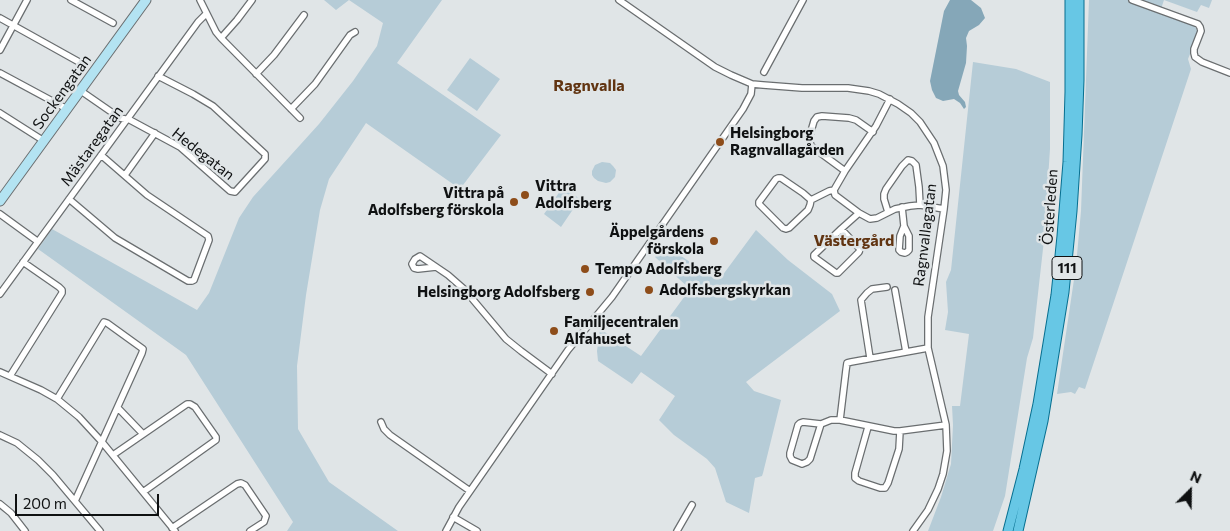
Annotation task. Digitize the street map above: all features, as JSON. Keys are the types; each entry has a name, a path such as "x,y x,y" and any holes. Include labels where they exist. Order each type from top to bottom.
{"main road":[{"name":"Österleden","path":"1008,531 1038,404 1056,294 1068,162 1070,92 1069,0"},
{"name":"Österleden","path":"1018,531 1043,421 1064,292 1077,135 1079,0"}],"street":[{"path":"0,50 28,0"},
{"name":"Sockengatan","path":"0,201 146,0"},
{"path":"200,0 206,14 221,38 300,118"},
{"path":"221,38 238,20 252,0"},
{"name":"Ragnvallagatan","path":"619,0 715,67 730,75 752,84 776,87 858,89 879,94 906,109 920,122 934,143 941,159 946,190 928,317 928,348 946,425 947,451 941,481 928,510 913,531"},
{"path":"764,72 803,0"},
{"path":"1132,0 1198,24 1201,30 1194,51 1195,57 1202,62 1230,73"},
{"path":"75,1 113,23"},
{"name":"Mästaregatan","path":"0,294 158,76 206,14"},
{"path":"256,74 274,55 304,15"},
{"path":"0,18 80,62"},
{"path":"291,108 315,84 354,32"},
{"path":"0,73 67,110"},
{"name":"Hedegatan","path":"81,91 120,118 130,120 180,148 230,191 236,191 265,159 265,154 213,106 158,76"},
{"path":"446,531 470,491 552,374 588,325 612,297 743,110 750,98 752,84"},
{"path":"811,200 834,190 873,132 890,99"},
{"path":"0,113 44,141"},
{"path":"845,171 810,146 808,138 814,121 817,117 822,116 849,118 856,120 873,132"},
{"path":"125,175 155,133"},
{"path":"69,198 115,238 190,282 195,279 209,238 206,234 146,195 101,155"},
{"path":"888,212 884,194 908,160 916,165 920,205"},
{"path":"778,178 781,178 811,200 808,210 789,228 783,228 759,204 778,178"},
{"path":"834,190 836,197 865,217 872,219 902,207 920,205 944,208"},
{"path":"902,207 904,226"},
{"path":"841,230 860,252 836,273 814,257 814,255 859,213"},
{"path":"0,214 37,241"},
{"path":"10,376 62,293 62,290 23,262"},
{"path":"436,267 459,284 506,338 552,374"},
{"path":"870,358 861,300 872,289 887,287"},
{"path":"895,290 906,352"},
{"path":"57,399 102,324 106,322 143,350 75,501"},
{"path":"840,420 847,363 928,348"},
{"path":"0,372 57,399 78,417 102,442 174,530 241,483 245,485 266,516 264,522 250,531"},
{"path":"113,455 187,404 195,406 216,436 216,439 143,492"},
{"path":"118,408 143,434"},
{"path":"821,424 810,459 802,464 792,460 790,453 798,425 803,422 821,424 831,420 840,420 868,427 900,431 946,425"},
{"path":"381,422 384,429 390,434 470,491"},
{"path":"868,427 855,478 880,488 885,488 888,483 900,449 900,431"},
{"path":"0,435 17,443 53,474 100,531"},
{"path":"0,504 11,513 25,531"},
{"path":"678,531 692,505"},
{"path":"453,517 477,531"}],"shaded area":[{"path":"324,0 349,0 336,10"},
{"path":"349,0 442,0 397,63 501,135 460,189 366,123 329,179 320,210 297,366 298,429 329,482 398,531 287,531 293,522 186,355 38,249 52,229 197,310 209,293 239,218 253,197 319,124 353,81 377,46 383,23"},
{"path":"950,0 971,0 981,8 985,18 979,25 969,31 966,38 966,63 958,91 965,102 966,107 964,109 954,99 943,101 936,98 930,81 944,11"},
{"path":"1089,0 1164,0 1160,12 1191,23 1196,28 1198,34 1188,59 1191,69 1085,389 1079,387 1075,394 1071,392 1057,394 1076,266 1081,211"},
{"path":"1164,0 1212,0 1209,8 1201,5 1197,12"},
{"path":"470,58 500,79 477,111 447,90"},
{"path":"973,62 1016,69 1050,82 1050,149 1044,240 1033,338 1027,358 1005,496 993,531 928,531 951,464 952,406 960,406 969,334 945,330 948,312 946,282 951,270"},
{"path":"602,162 610,163 616,170 615,177 610,182 598,181 592,175 595,165"},
{"path":"563,187 580,199 561,227 544,214"},
{"path":"756,230 788,260 832,294 840,311 746,382 754,391 781,400 762,476 755,478 749,513 726,502 715,468 707,459 674,435 659,420 675,396 641,372 632,384 598,361 597,351 600,329 641,356 690,289 655,257 665,245 712,277 718,278 722,276"}],"place":[{"name":"Helsingborg Ragnvallagården","path":"720,142"},
{"name":"Vittra Adolfsberg","path":"525,195"},
{"name":"Vittra på Adolfsberg förskola","path":"514,202"},
{"name":"Äppelgårdens förskola","path":"714,241"},
{"name":"Tempo Adolfsberg","path":"585,269"},
{"name":"Adolfsbergskyrkan","path":"649,290"},
{"name":"Helsingborg Adolfsberg","path":"590,292"},
{"name":"Familjecentralen Alfahuset","path":"554,331"}],"district":[{"name":"Ragnvalla","path":"589,86"},
{"name":"Västergård","path":"854,241"}]}
